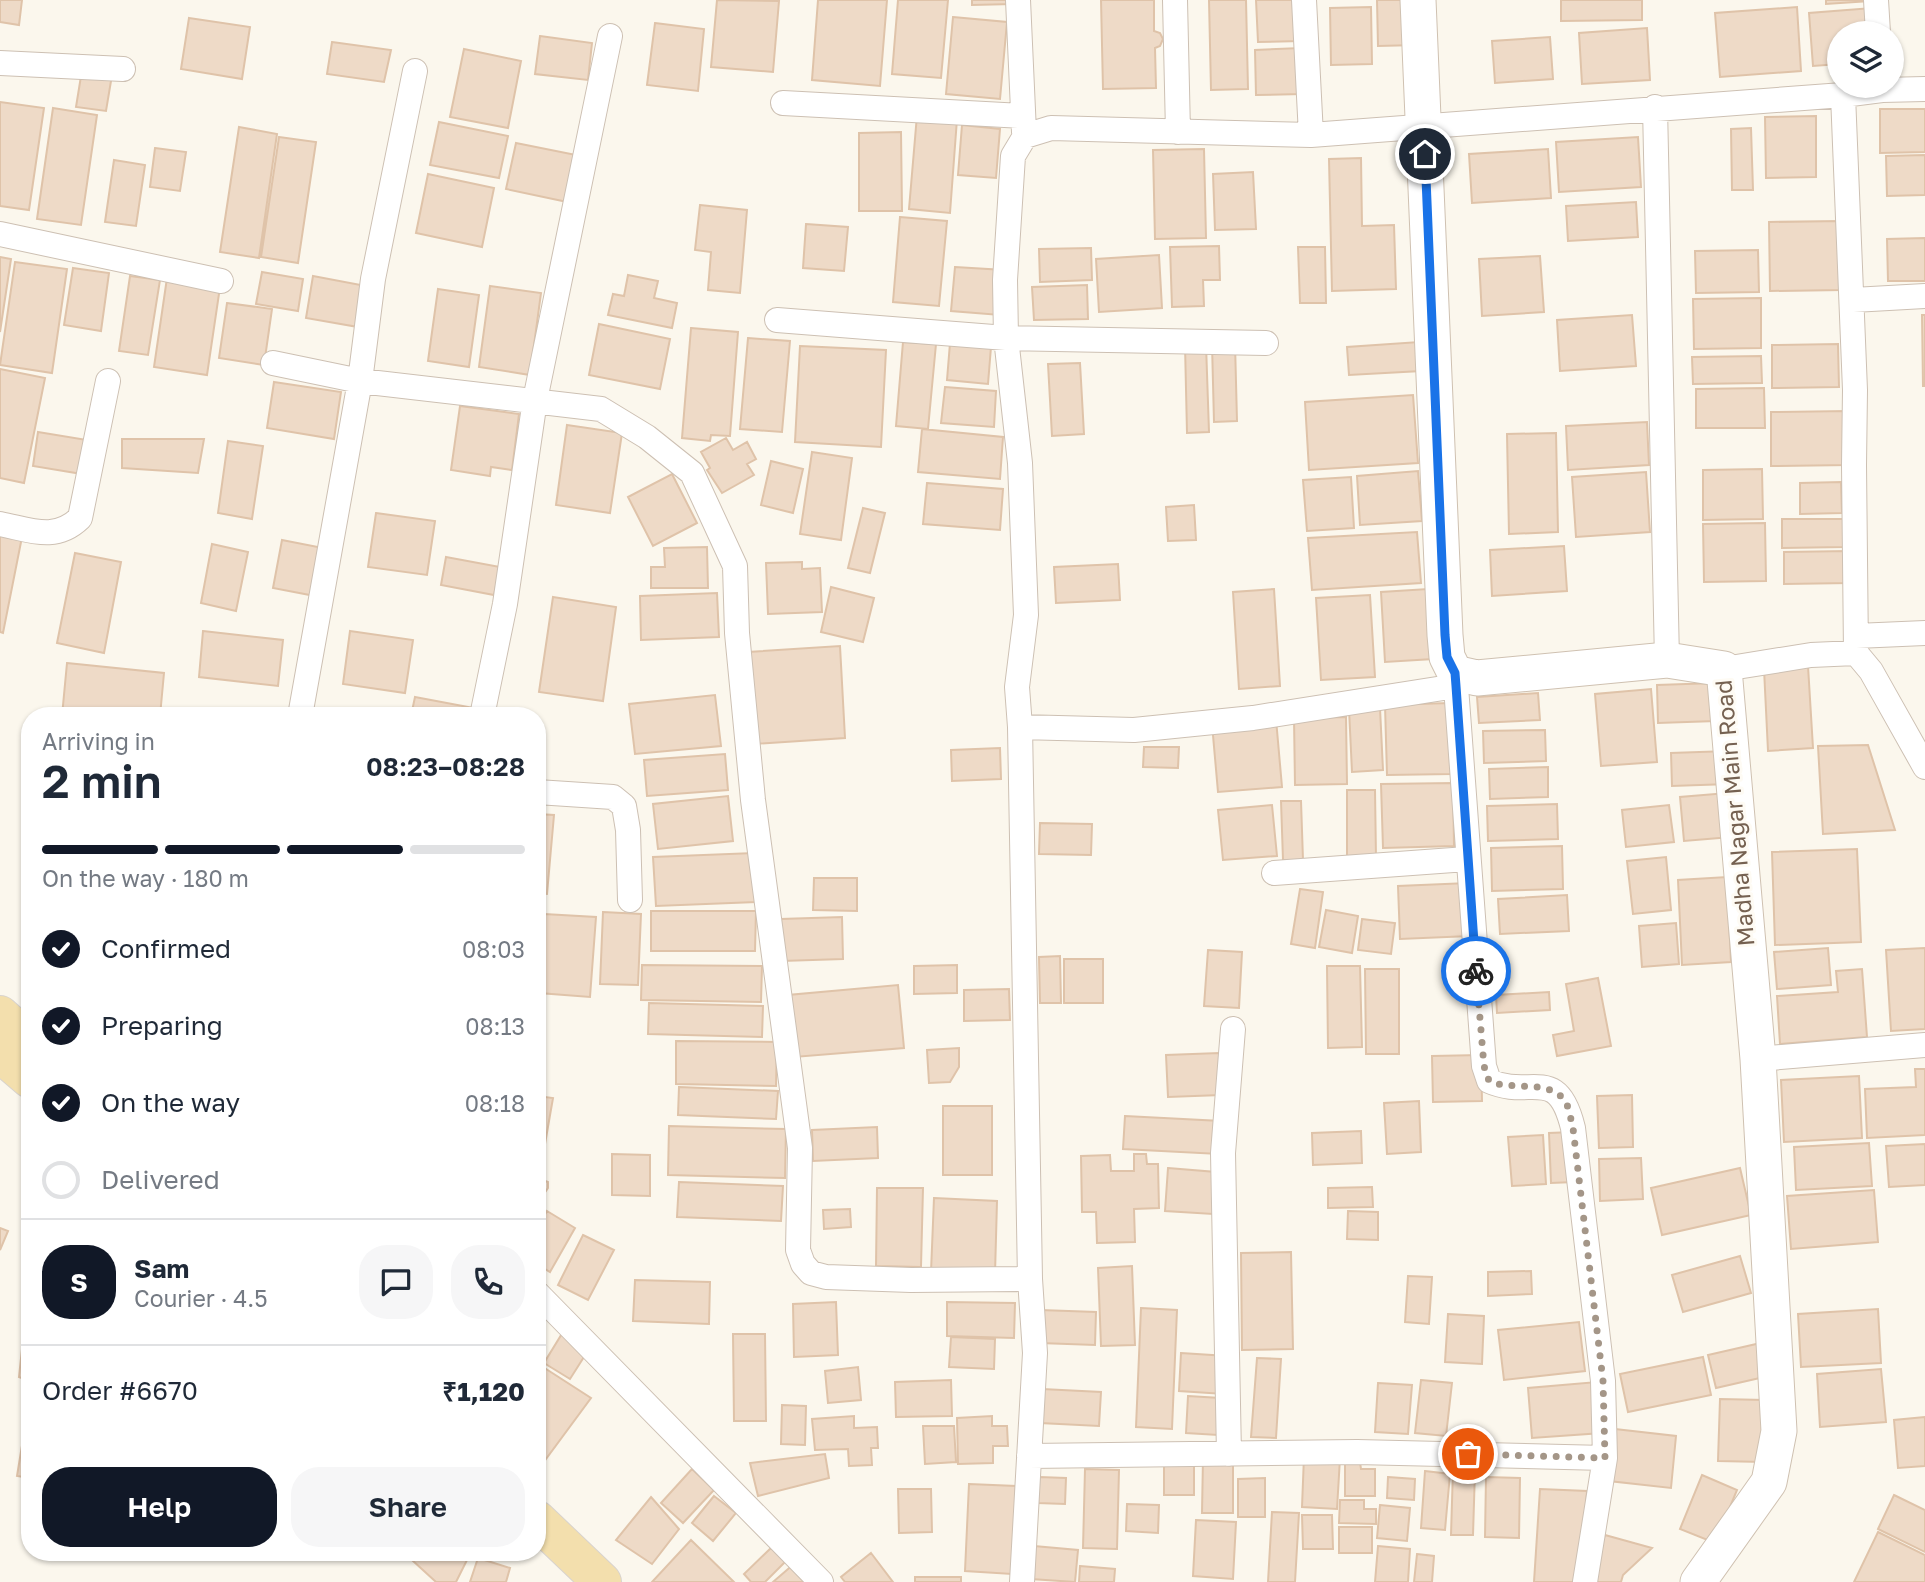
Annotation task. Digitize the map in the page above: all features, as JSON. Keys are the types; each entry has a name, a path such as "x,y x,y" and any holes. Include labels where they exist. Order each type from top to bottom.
{"main road":[{"path":"0,1015 21,1034"},
{"path":"0,1053 21,1071"},
{"path":"546,1529 602,1582"},
{"path":"543,1561 565,1582"}],"street":[{"path":"1017,0 1023,126 1013,156 1005,280 1006,338 1020,463 1026,615 1017,687 1020,727 1030,1279 1035,1353 1022,1582"},
{"path":"1175,0 1178,132"},
{"path":"1304,0 1311,135"},
{"path":"1418,0 1445,635 1447,657 1455,679 1484,1066 1489,1081 1499,1086 1555,1091 1567,1104 1573,1128 1603,1381 1605,1458 1585,1582"},
{"path":"1876,0 1877,21"},
{"path":"484,707 505,604 536,400 610,36"},
{"path":"0,63 123,69"},
{"path":"302,707 360,381 373,279 415,71"},
{"path":"1904,89 1925,89"},
{"path":"783,103 1051,128 1311,135 1827,96"},
{"path":"1843,98 1853,300 1856,645 1925,767"},
{"path":"1655,107 1667,660"},
{"path":"0,233 221,281"},
{"path":"1853,300 1925,296"},
{"path":"777,320 1006,338 1266,342"},
{"path":"273,363 360,381 601,409 648,437 692,473 735,566 737,633 753,800 800,1148 798,1250 803,1264 811,1273 826,1277 911,1280 1030,1279"},
{"path":"0,524 44,533 58,533 80,518 108,382"},
{"path":"1724,669 1925,633"},
{"name":"Madha Nagar Main Road","path":"1455,679 1667,660 1724,669 1758,1059 1779,1431 1769,1482 1698,1582"},
{"path":"1020,727 1134,730 1254,718 1455,679"},
{"path":"546,793 613,797 624,806 628,830 630,900"},
{"path":"1274,873 1467,859"},
{"path":"1229,1454 1223,1153 1233,1029"},
{"path":"1758,1059 1925,1045"},
{"path":"546,1302 821,1582"},
{"path":"1029,1456 1357,1451 1605,1458"}],"building":[{"path":"0,0 22,0 19,25 0,22"},
{"path":"717,0 779,1 773,72 711,67"},
{"path":"818,0 887,0 880,86 812,80"},
{"path":"898,0 948,0 941,78 892,74"},
{"path":"972,0 1013,0 1013,4 972,5"},
{"path":"1101,0 1154,0 1154,31 1160,33 1163,39 1160,46 1155,48 1156,88 1103,89"},
{"path":"1209,0 1246,0 1248,89 1211,90"},
{"path":"1256,0 1300,0 1301,41 1258,42"},
{"path":"1377,0 1416,0 1417,45 1378,46"},
{"path":"1561,0 1642,0 1642,20 1561,21"},
{"path":"1826,0 1870,0 1870,1 1826,4"},
{"path":"1371,7 1372,64 1331,65 1330,8"},
{"path":"1797,7 1801,71 1720,77 1715,13"},
{"path":"1872,8 1873,21 1827,21 1827,65 1813,66 1809,13"},
{"path":"953,17 1007,22 1000,99 946,94"},
{"path":"189,18 250,27 242,79 181,69"},
{"path":"655,23 704,29 698,91 647,85"},
{"path":"1647,28 1650,80 1582,84 1579,33"},
{"path":"540,36 592,43 588,80 535,74"},
{"path":"1550,37 1553,79 1495,83 1492,41"},
{"path":"332,42 391,50 384,82 327,74"},
{"path":"1301,48 1302,94 1256,95 1255,50"},
{"path":"464,49 521,61 508,128 450,117"},
{"path":"82,70 112,75 106,111 76,107"},
{"path":"0,102 44,108 29,210 0,206"},
{"path":"53,108 97,115 81,225 37,219"},
{"path":"1880,109 1925,109 1925,152 1880,153"},
{"path":"917,115 957,119 950,213 909,209"},
{"path":"1816,116 1816,177 1766,178 1765,117"},
{"path":"439,122 508,136 499,178 430,165"},
{"path":"962,125 1000,129 996,178 958,175"},
{"path":"239,127 277,134 259,258 220,252"},
{"path":"1751,128 1753,190 1732,190 1731,129"},
{"path":"901,132 902,211 859,211 859,133"},
{"path":"279,137 316,142 298,263 261,257"},
{"path":"1638,137 1641,187 1559,192 1556,142"},
{"path":"516,143 581,156 572,203 506,189"},
{"path":"155,148 186,152 180,191 150,187"},
{"path":"1204,149 1206,238 1155,239 1153,150"},
{"path":"1548,149 1551,198 1472,203 1469,154"},
{"path":"1925,155 1925,195 1887,196 1886,156"},
{"path":"1361,158 1362,226 1394,225 1396,289 1332,291 1329,159"},
{"path":"114,160 145,165 136,226 105,222"},
{"path":"1253,172 1256,229 1215,230 1213,174"},
{"path":"428,174 494,188 482,247 416,233"},
{"path":"1636,202 1638,237 1568,241 1566,206"},
{"path":"700,205 747,210 740,293 708,290 711,252 695,250"},
{"path":"900,217 947,221 939,306 893,302"},
{"path":"1841,221 1842,290 1770,291 1769,222"},
{"path":"806,224 848,227 844,271 803,268"},
{"path":"1925,238 1925,281 1888,281 1887,239"},
{"path":"1219,246 1220,280 1203,280 1204,306 1172,307 1170,247"},
{"path":"1298,247 1325,247 1326,303 1300,303"},
{"path":"1091,248 1092,280 1040,282 1039,249"},
{"path":"1758,250 1759,292 1696,293 1695,251"},
{"path":"1159,255 1162,308 1099,312 1096,259"},
{"path":"1540,256 1544,312 1482,316 1479,259"},
{"path":"0,257 11,259 0,332"},
{"path":"15,262 67,269 52,373 0,365"},
{"path":"955,267 1004,270 1000,315 951,311"},
{"path":"73,268 109,273 101,331 64,325"},
{"path":"262,272 303,279 298,311 256,304"},
{"path":"628,275 658,281 654,298 677,303 672,328 608,315 613,294 624,296"},
{"path":"130,276 160,280 148,355 119,351"},
{"path":"313,276 366,286 358,327 306,318"},
{"path":"167,278 220,287 207,375 154,367"},
{"path":"1087,285 1088,319 1034,320 1032,287"},
{"path":"490,286 541,293 530,375 479,367"},
{"path":"438,289 479,295 469,367 428,361"},
{"path":"1761,298 1761,348 1694,349 1693,299"},
{"path":"227,303 272,309 264,365 219,358"},
{"path":"1632,315 1636,366 1560,371 1557,320"},
{"path":"1922,315 1925,315 1925,386 1923,386"},
{"path":"599,324 670,339 660,389 589,375"},
{"path":"691,328 738,332 730,436 711,435 710,441 682,438"},
{"path":"748,338 790,341 782,432 740,429"},
{"path":"903,342 936,344 928,429 896,426"},
{"path":"1419,342 1421,371 1349,375 1347,347"},
{"path":"950,343 991,347 988,384 947,380"},
{"path":"1235,343 1237,421 1214,422 1212,344"},
{"path":"1206,344 1209,432 1187,433 1185,345"},
{"path":"1838,344 1839,387 1772,388 1772,345"},
{"path":"800,346 886,350 881,447 795,442"},
{"path":"1761,356 1762,383 1693,384 1692,357"},
{"path":"1080,363 1084,434 1052,436 1048,364"},
{"path":"0,369 45,378 24,483 0,478"},
{"path":"274,382 341,392 334,439 267,428"},
{"path":"945,387 996,391 994,427 941,423"},
{"path":"1764,388 1765,428 1696,428 1696,389"},
{"path":"1413,395 1418,463 1309,470 1305,402"},
{"path":"460,406 519,414 512,470 491,467 490,476 451,470"},
{"path":"1848,411 1849,465 1771,466 1771,412"},
{"path":"1647,422 1649,465 1568,470 1566,426"},
{"path":"567,425 622,433 610,513 556,505"},
{"path":"922,429 1003,437 1000,479 918,472"},
{"path":"38,432 93,441 88,475 33,466"},
{"path":"1556,433 1558,532 1509,534 1507,434"},
{"path":"726,438 733,450 747,442 756,459 747,464 754,475 722,493 707,470 710,468 701,452"},
{"path":"122,439 204,439 198,473 122,468"},
{"path":"228,441 263,446 252,519 218,513"},
{"path":"812,452 852,458 841,540 800,534"},
{"path":"771,461 803,469 793,513 761,505"},
{"path":"1762,469 1763,519 1703,520 1703,470"},
{"path":"1418,471 1422,521 1360,525 1357,476"},
{"path":"1646,472 1650,532 1576,537 1572,477"},
{"path":"672,474 697,523 653,546 628,497"},
{"path":"1351,477 1354,528 1307,531 1303,480"},
{"path":"1841,482 1842,513 1800,514 1800,483"},
{"path":"927,483 1003,489 1000,530 923,524"},
{"path":"1194,505 1196,540 1168,541 1166,507"},
{"path":"863,508 885,513 870,573 848,568"},
{"path":"376,513 435,521 427,575 368,567"},
{"path":"1782,519 1843,519 1844,547 1782,548"},
{"path":"1765,523 1766,581 1704,582 1703,524"},
{"path":"1417,532 1421,583 1312,590 1308,538"},
{"path":"0,533 22,537 3,633 0,632"},
{"path":"282,540 323,548 315,596 273,588"},
{"path":"212,544 248,552 236,611 201,603"},
{"path":"1564,546 1567,591 1492,596 1490,550"},
{"path":"707,547 708,588 651,588 651,567 665,567 664,548"},
{"path":"1849,551 1850,583 1784,584 1784,552"},
{"path":"75,553 121,562 104,653 57,643"},
{"path":"446,557 500,567 494,595 441,585"},
{"path":"802,562 802,569 820,568 822,612 768,614 766,563"},
{"path":"1118,564 1120,600 1056,603 1054,567"},
{"path":"831,587 874,598 863,642 821,632"},
{"path":"1274,589 1280,686 1239,689 1233,592"},
{"path":"1428,589 1433,659 1385,662 1381,592"},
{"path":"717,593 719,637 641,640 640,596"},
{"path":"1370,595 1375,677 1321,680 1316,598"},
{"path":"553,597 616,607 603,701 539,692"},
{"path":"203,631 283,640 278,686 199,677"},
{"path":"350,631 413,640 405,693 343,684"},
{"path":"840,646 845,738 754,744 748,652"},
{"path":"67,663 164,673 161,707 63,707"},
{"path":"1808,666 1813,748 1768,751 1764,669"},
{"path":"1715,683 1716,721 1658,723 1657,685"},
{"path":"1651,689 1657,762 1601,766 1595,694"},
{"path":"1538,693 1540,720 1479,723 1477,697"},
{"path":"715,695 721,746 635,754 629,704"},
{"path":"415,697 468,707 413,707"},
{"path":"1450,703 1452,774 1387,775 1385,705"},
{"path":"1380,708 1383,770 1352,772 1349,709"},
{"path":"1346,717 1347,784 1295,785 1294,718"},
{"path":"1276,719 1282,787 1218,792 1212,724"},
{"path":"1545,730 1546,761 1484,763 1483,731"},
{"path":"1868,745 1895,830 1823,834 1818,746"},
{"path":"1144,747 1179,747 1178,768 1143,767"},
{"path":"1000,748 1001,779 952,781 951,750"},
{"path":"1728,751 1729,784 1672,786 1671,753"},
{"path":"725,754 728,790 647,796 644,760"},
{"path":"1548,767 1548,797 1490,799 1489,769"},
{"path":"1453,783 1454,846 1383,848 1381,784"},
{"path":"1347,790 1375,790 1376,858 1347,858"},
{"path":"1727,793 1731,837 1684,841 1680,797"},
{"path":"728,796 733,841 658,849 653,804"},
{"path":"1281,801 1301,801 1303,860 1283,860"},
{"path":"1557,804 1558,839 1488,841 1487,806"},
{"path":"1272,805 1277,856 1223,860 1218,810"},
{"path":"1669,805 1674,842 1626,847 1622,810"},
{"path":"546,815 554,815 546,894"},
{"path":"1040,823 1092,824 1091,855 1039,854"},
{"path":"1562,846 1563,889 1492,891 1491,848"},
{"path":"1857,849 1861,942 1775,945 1772,852"},
{"path":"754,853 756,902 656,906 653,857"},
{"path":"1666,857 1671,910 1633,914 1627,861"},
{"path":"1727,877 1731,962 1682,965 1678,880"},
{"path":"814,878 857,878 857,911 813,910"},
{"path":"1468,883 1470,936 1400,939 1398,886"},
{"path":"1300,889 1323,892 1315,948 1291,944"},
{"path":"1567,895 1569,931 1500,934 1498,899"},
{"path":"1326,910 1358,916 1352,953 1319,947"},
{"path":"651,911 756,911 755,951 651,951"},
{"path":"603,912 641,914 638,985 600,984"},
{"path":"546,914 596,917 590,997 546,994"},
{"path":"842,917 843,959 782,961 781,919"},
{"path":"1362,919 1395,923 1391,954 1358,950"},
{"path":"1676,923 1679,964 1642,967 1639,926"},
{"path":"1828,948 1831,985 1777,989 1774,952"},
{"path":"1925,948 1925,1029 1891,1031 1886,950"},
{"path":"1208,950 1242,952 1239,1008 1204,1006"},
{"path":"1060,956 1061,1003 1040,1003 1039,957"},
{"path":"1064,959 1103,959 1103,1003 1064,1003"},
{"path":"642,965 762,966 761,1002 641,1000"},
{"path":"957,965 957,993 914,994 914,966"},
{"path":"1327,966 1360,966 1362,1047 1328,1048"},
{"path":"1365,969 1399,969 1399,1054 1366,1054"},
{"path":"1862,969 1867,1037 1780,1044 1777,996 1838,992 1836,971"},
{"path":"1598,978 1611,1046 1557,1056 1553,1035 1574,1031 1566,984"},
{"path":"898,985 904,1048 794,1057 788,995"},
{"path":"1009,989 1010,1020 964,1021 964,990"},
{"path":"1549,992 1550,1010 1497,1013 1496,995"},
{"path":"649,1003 763,1006 762,1037 648,1034"},
{"path":"676,1041 777,1042 776,1086 676,1084"},
{"path":"959,1048 959,1067 950,1082 929,1083 927,1050"},
{"path":"1219,1053 1221,1095 1168,1097 1166,1055"},
{"path":"1481,1055 1482,1101 1433,1102 1432,1056"},
{"path":"1915,1069 1925,1069 1925,1135 1867,1138 1865,1089 1916,1087"},
{"path":"1859,1076 1862,1138 1784,1142 1781,1080"},
{"path":"679,1087 778,1091 776,1119 678,1115"},
{"path":"1632,1095 1633,1147 1599,1148 1597,1096"},
{"path":"546,1097 553,1098 546,1138"},
{"path":"1419,1101 1421,1152 1387,1154 1384,1103"},
{"path":"943,1106 992,1106 992,1175 943,1175"},
{"path":"1125,1116 1221,1121 1219,1154 1123,1149"},
{"path":"669,1126 786,1129 785,1178 668,1175"},
{"path":"877,1127 878,1158 813,1161 812,1130"},
{"path":"1361,1131 1362,1163 1313,1165 1312,1133"},
{"path":"1573,1132 1574,1182 1551,1183 1549,1133"},
{"path":"1543,1135 1546,1184 1512,1186 1508,1137"},
{"path":"1869,1143 1872,1186 1796,1190 1794,1147"},
{"path":"1925,1144 1925,1185 1889,1187 1886,1146"},
{"path":"612,1154 650,1155 650,1196 612,1195"},
{"path":"1134,1154 1146,1154 1147,1164 1158,1164 1159,1208 1134,1209 1135,1242 1097,1243 1096,1212 1082,1212 1081,1156 1110,1155 1111,1171 1134,1171"},
{"path":"1641,1158 1643,1199 1600,1201 1599,1159"},
{"path":"1168,1168 1216,1172 1213,1214 1165,1211"},
{"path":"1740,1168 1751,1215 1662,1235 1651,1188"},
{"path":"679,1182 783,1186 781,1221 677,1217"},
{"path":"1372,1187 1373,1207 1328,1208 1328,1188"},
{"path":"877,1188 923,1188 921,1267 876,1266"},
{"path":"1874,1190 1878,1242 1791,1249 1787,1196"},
{"path":"934,1198 997,1201 995,1274 931,1272"},
{"path":"850,1209 851,1227 824,1229 823,1210"},
{"path":"1348,1211 1378,1212 1378,1240 1347,1239"},
{"path":"546,1213 575,1228 550,1272 546,1270"},
{"path":"0,1228 8,1231 0,1250"},
{"path":"583,1235 614,1250 588,1300 558,1285"},
{"path":"1291,1252 1293,1349 1242,1350 1241,1253"},
{"path":"1740,1256 1751,1293 1683,1312 1672,1275"},
{"path":"1132,1266 1135,1345 1101,1346 1098,1268"},
{"path":"1531,1271 1532,1294 1488,1296 1488,1272"},
{"path":"1408,1276 1432,1277 1429,1324 1405,1322"},
{"path":"635,1280 710,1282 709,1324 633,1321"},
{"path":"836,1302 838,1355 794,1357 793,1304"},
{"path":"947,1302 1015,1303 1014,1338 947,1336"},
{"path":"1141,1308 1177,1310 1172,1429 1136,1427"},
{"path":"1878,1309 1881,1363 1801,1367 1798,1314"},
{"path":"1040,1310 1096,1312 1095,1345 1040,1343"},
{"path":"1448,1314 1484,1316 1482,1364 1445,1362"},
{"path":"1579,1322 1585,1371 1504,1380 1498,1330"},
{"path":"563,1332 589,1349 570,1379 546,1364"},
{"path":"733,1334 765,1334 766,1421 734,1421"},
{"path":"951,1337 995,1339 994,1369 949,1367"},
{"path":"1765,1342 1773,1375 1716,1388 1708,1355"},
{"path":"1181,1353 1227,1356 1224,1394 1179,1391"},
{"path":"1703,1357 1711,1395 1628,1412 1620,1374"},
{"path":"1257,1358 1281,1359 1276,1438 1251,1437"},
{"path":"858,1367 861,1400 828,1403 825,1371"},
{"path":"546,1369 591,1398 546,1459"},
{"path":"1881,1369 1886,1422 1820,1427 1817,1374"},
{"path":"951,1380 952,1416 896,1417 895,1382"},
{"path":"1421,1380 1452,1383 1446,1436 1415,1433"},
{"path":"1597,1382 1602,1433 1532,1438 1528,1388"},
{"path":"1378,1383 1412,1385 1408,1434 1375,1432"},
{"path":"1042,1389 1101,1392 1099,1426 1040,1423"},
{"path":"1188,1396 1220,1398 1218,1435 1186,1433"},
{"path":"1720,1399 1765,1400 1764,1462 1718,1461"},
{"path":"782,1405 806,1406 805,1445 781,1444"},
{"path":"854,1416 854,1428 877,1427 878,1448 871,1448 872,1465 849,1466 848,1449 815,1450 812,1419"},
{"path":"992,1416 992,1426 1007,1426 1008,1446 993,1446 993,1463 958,1464 957,1418"},
{"path":"1925,1417 1925,1466 1898,1468 1894,1420"},
{"path":"923,1426 954,1426 956,1462 925,1464"},
{"path":"1615,1429 1676,1436 1671,1488 1609,1481"},
{"path":"21,1452 21,1477 17,1476"},
{"path":"825,1454 829,1478 758,1496 750,1463"},
{"path":"1304,1456 1340,1458 1337,1509 1302,1507"},
{"path":"1164,1458 1194,1458 1194,1495 1164,1495"},
{"path":"1203,1458 1233,1458 1233,1513 1202,1513"},
{"path":"1345,1459 1360,1462 1361,1469 1375,1469 1375,1496 1345,1496"},
{"path":"692,1469 714,1490 683,1523 661,1503"},
{"path":"1085,1469 1119,1470 1117,1549 1083,1548"},
{"path":"1453,1469 1475,1470 1473,1535 1451,1535"},
{"path":"1425,1471 1450,1474 1445,1530 1421,1528"},
{"path":"1702,1475 1737,1490 1715,1543 1680,1529"},
{"path":"1039,1477 1066,1478 1065,1504 1038,1503"},
{"path":"1388,1477 1415,1479 1414,1500 1387,1498"},
{"path":"1486,1477 1520,1478 1519,1538 1485,1537"},
{"path":"1265,1478 1265,1517 1238,1517 1238,1479"},
{"path":"969,1484 1016,1486 1012,1574 965,1571"},
{"path":"898,1489 931,1489 932,1532 899,1533"},
{"path":"1540,1489 1587,1491 1581,1582 1534,1582"},
{"path":"1894,1495 1925,1510 1925,1552 1878,1529"},
{"path":"714,1496 736,1513 713,1541 692,1523"},
{"path":"651,1497 679,1529 652,1564 616,1540"},
{"path":"1340,1500 1364,1500 1364,1509 1376,1509 1376,1524 1339,1523"},
{"path":"1127,1504 1159,1505 1158,1533 1126,1531"},
{"path":"1380,1505 1410,1508 1407,1541 1377,1538"},
{"path":"1272,1512 1299,1513 1295,1582 1268,1582"},
{"path":"1302,1515 1332,1515 1333,1549 1303,1549"},
{"path":"1196,1520 1236,1522 1233,1579 1193,1576"},
{"path":"1339,1527 1372,1527 1372,1553 1339,1553"},
{"path":"1878,1532 1925,1555 1925,1582 1854,1582"},
{"path":"1605,1535 1652,1548 1623,1575 1621,1582 1591,1582"},
{"path":"691,1540 734,1582 652,1582"},
{"path":"1034,1546 1078,1550 1075,1582 1031,1579"},
{"path":"1378,1546 1410,1549 1408,1582 1375,1582"},
{"path":"772,1547 786,1561 765,1582 751,1582 744,1574"},
{"path":"871,1553 893,1582 845,1582 841,1577"},
{"path":"1417,1554 1434,1556 1432,1582 1414,1582"},
{"path":"413,1561 466,1561 456,1582 436,1582"},
{"path":"477,1561 488,1561 510,1568 506,1582 470,1582"},
{"path":"795,1563 806,1582 773,1582"},
{"path":"1080,1566 1115,1569 1114,1582 1079,1582"},
{"path":"915,1577 961,1577 961,1582 915,1582"}],"way so far":[{"path":"1468,1454 1605,1458 1603,1381 1573,1128 1567,1104 1555,1091 1499,1086 1489,1081 1484,1066 1476,971"}],"route":[{"path":"1425,154 1445,635 1447,657 1455,673 1476,971"}]}
